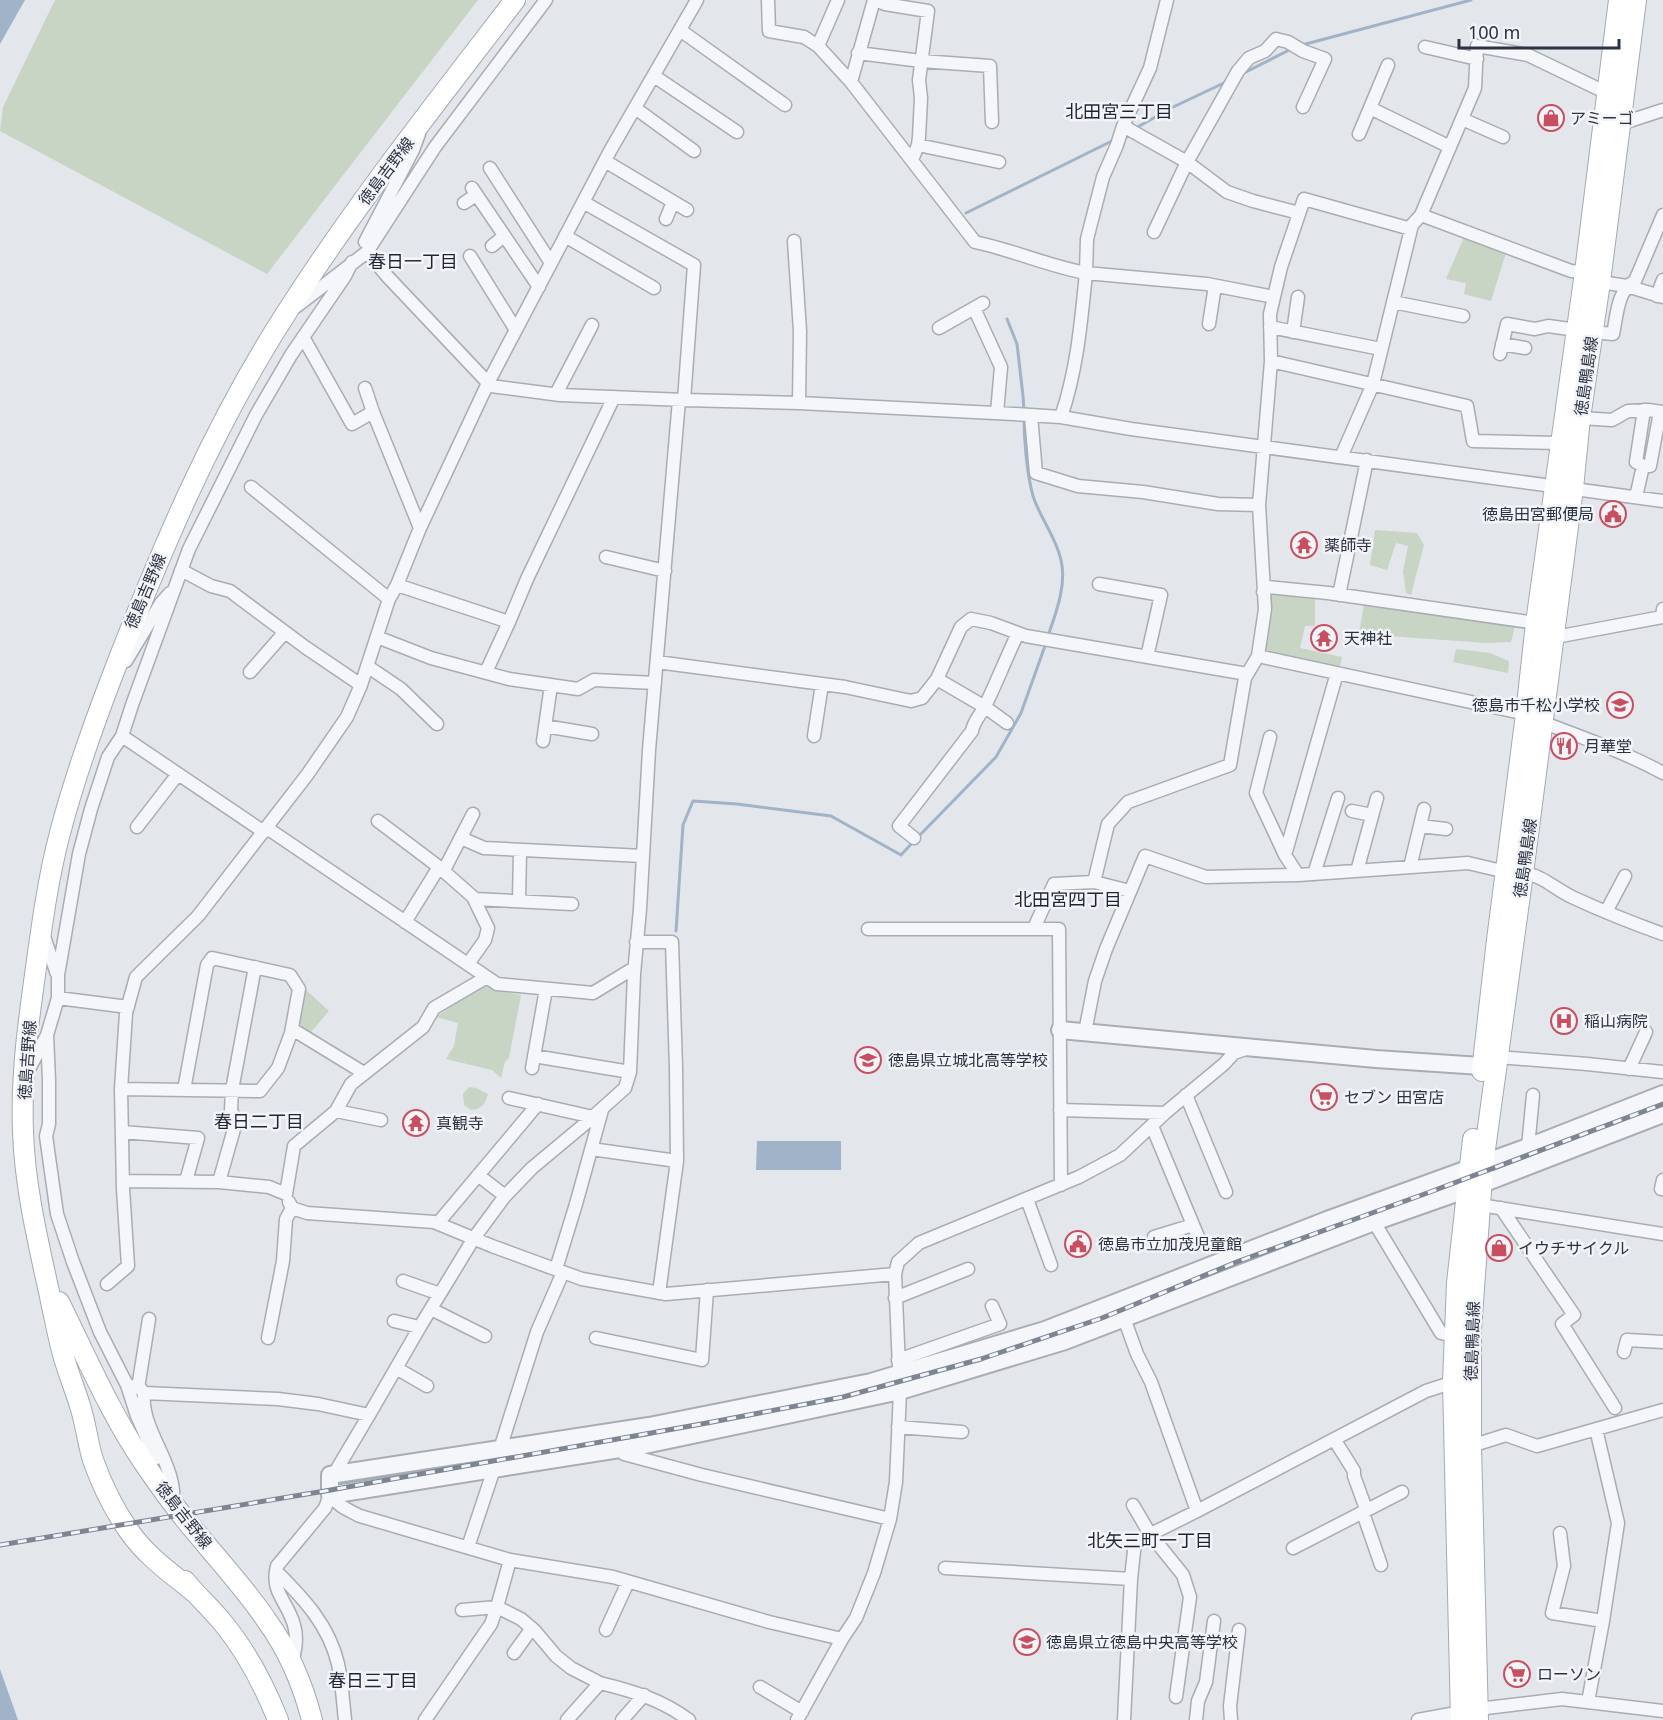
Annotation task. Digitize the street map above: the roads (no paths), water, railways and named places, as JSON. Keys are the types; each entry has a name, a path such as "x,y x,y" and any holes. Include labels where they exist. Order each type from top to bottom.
{"main road":[{"name":"徳島吉野線","path":"278,1720 254,1666 223,1623 194,1592 146,1552 129,1532 102,1482 92,1457 82,1412 63,1354 33,1217 25,1161 23,1079 41,930 62,826 100,704 155,567 197,474 248,378 285,315 361,204 516,0"},
{"name":"徳島鴨島線","path":"1534,718 1536,623 1580,418 1585,331 1615,94 1619,0"},
{"name":"徳島鴨島線","path":"1592,277 1620,124 1615,94 1635,0"},
{"name":"徳島鴨島線","path":"1470,1715 1471,1446 1454,1336 1457,1283 1492,1063 1534,718 1553,634 1564,486 1561,443 1585,331"},
{"name":"徳島鴨島線","path":"1470,1715 1462,1379 1471,1330 1480,1205 1474,1187"},
{"name":"徳島吉野線","path":"45,1273 122,1428 197,1534 262,1614 292,1665 312,1720"}],"street":[{"path":"285,315 366,252 435,147 546,0"},
{"path":"107,1284 128,1266 121,1089 128,1007 136,977 198,916 308,776 347,717 361,685 389,599 398,585 420,528 488,383 605,161 698,0"},
{"path":"768,0 769,31 804,37 818,46 851,82 975,242 1066,270 1215,286 1274,297"},
{"path":"818,46 838,0"},
{"path":"851,82 874,0 928,11 918,80 921,98 918,145 912,160"},
{"path":"1061,417 1077,355 1086,273 1087,239 1095,207 1103,177 1123,126 1150,68 1167,0"},
{"path":"680,30 785,105"},
{"path":"1154,232 1187,162 1238,71 1249,58 1265,51 1276,39 1288,42 1325,60 1303,107"},
{"path":"1341,457 1373,384 1412,225 1421,215 1475,88 1478,46 1528,55 1615,94"},
{"path":"1425,47 1477,59"},
{"path":"858,53 990,66 992,122"},
{"path":"1359,134 1388,65"},
{"path":"654,76 737,132"},
{"path":"635,108 694,151"},
{"path":"1370,108 1450,147"},
{"path":"1620,124 1663,110"},
{"path":"1462,119 1503,137"},
{"path":"423,120 413,150 365,242 366,252 491,386 556,394 799,403 1061,417 1131,429 1663,501"},
{"path":"1123,126 1187,162 1227,192 1299,213"},
{"path":"918,145 999,162"},
{"path":"605,161 687,210"},
{"path":"490,168 551,263"},
{"path":"464,203 474,192 539,287"},
{"path":"1094,882 1108,824 1128,802 1230,765 1245,678 1258,656 1264,609 1259,505 1271,361 1270,314 1281,267 1304,199 1411,228"},
{"path":"292,1665 297,1638 289,1610 276,1587 277,1566 326,1508 332,1475 474,1238 505,1196 532,1168 625,1088 630,1072 634,968 640,909 649,750 694,265 584,202"},
{"path":"666,219 673,202"},
{"path":"1421,215 1571,271 1660,296 1663,280"},
{"path":"1525,348 1501,349 1508,324 1535,329 1548,326 1613,334 1622,293 1635,281 1663,216"},
{"path":"492,246 504,236"},
{"path":"565,236 654,288"},
{"path":"794,241 801,331 799,403"},
{"path":"470,256 516,330"},
{"path":"23,1079 47,1035 58,999 58,975 79,854 108,757 122,736 189,549 256,415 352,262"},
{"path":"1209,324 1215,286"},
{"path":"1293,332 1298,297"},
{"path":"1393,302 1463,316"},
{"path":"939,328 979,306 1001,367 997,413"},
{"path":"556,394 592,325"},
{"path":"1270,327 1381,349"},
{"path":"303,337 352,424 373,412"},
{"path":"1271,361 1467,406 1473,441 1561,443"},
{"path":"365,388 420,528"},
{"path":"486,672 527,579 614,397"},
{"path":"1580,418 1612,420 1628,411 1644,410 1662,412 1650,466 1643,466 1636,462 1644,410"},
{"path":"1031,416 1036,473 1077,486 1143,492 1218,504 1259,505"},
{"path":"1339,595 1367,460"},
{"path":"1636,497 1643,466"},
{"path":"252,487 389,599"},
{"path":"606,557 665,571"},
{"path":"181,570 211,586 230,591 361,685"},
{"path":"1099,584 1161,595 1147,657"},
{"path":"398,585 509,622"},
{"path":"1263,592 1268,587 1339,595 1536,623"},
{"path":"114,670 124,663 161,603 175,588"},
{"path":"1553,634 1561,636 1662,617 1663,609"},
{"path":"657,662 822,684 911,701 922,698 937,679 961,627 971,618 1026,636 1247,674"},
{"path":"250,672 285,632"},
{"path":"914,838 899,826 972,731 973,723 985,707 1018,633"},
{"path":"376,638 431,658 509,679 578,689 594,680 655,683"},
{"path":"1258,656 1534,718 1663,773"},
{"path":"367,666 401,689 437,724"},
{"path":"1285,855 1337,674"},
{"path":"937,679 985,707 1007,723"},
{"path":"814,736 822,684"},
{"path":"543,741 551,685"},
{"path":"545,726 592,734"},
{"path":"122,736 497,984 593,993 634,968"},
{"path":"1270,737 1256,793 1285,855 1298,875"},
{"path":"137,827 178,774"},
{"path":"1314,874 1338,798"},
{"path":"1357,871 1377,798"},
{"path":"1410,867 1424,809"},
{"path":"1352,811 1372,815"},
{"path":"405,922 442,869 473,814"},
{"path":"378,820 442,869 474,899 488,928 485,940 468,964"},
{"path":"1420,826 1446,830"},
{"path":"461,838 484,848 643,856"},
{"path":"519,901 520,850"},
{"path":"1085,1032 1095,981 1145,856 1206,877 1298,875 1468,863 1514,873 1534,874 1569,896 1663,934"},
{"path":"1606,912 1624,876"},
{"path":"1034,928 1054,884 1094,882 1130,891"},
{"path":"474,899 572,904"},
{"path":"868,929 1059,928 1061,1185"},
{"path":"41,930 58,975"},
{"path":"636,942 672,942 677,1161 659,1293"},
{"path":"121,1089 184,1090 232,1090 260,1091 278,1068 292,1029 299,989 290,975 212,958 207,965 184,1090"},
{"path":"219,1182 236,1122 231,1110 232,1090 255,967"},
{"path":"487,977 434,1008 423,1027 351,1084 336,1111 294,1146 286,1194 292,1208 307,1213 434,1222 582,1279 666,1294 894,1274"},
{"path":"546,989 533,1062 630,1072"},
{"path":"58,999 128,1007"},
{"path":"292,1029 364,1073"},
{"path":"1060,1030 1376,1059 1663,1072"},
{"path":"1629,1069 1646,1032"},
{"path":"47,1035 49,1124 46,1136 57,1214 100,1332 143,1401 170,1475 174,1491 173,1502"},
{"path":"760,1687 800,1716 856,1618 874,1573 890,1519 896,1482 900,1391 894,1274 898,1262 919,1243 1061,1185 1120,1155 1234,1053 1250,1048"},
{"path":"898,1367 1046,1330 1327,1220 1528,1147 1663,1094"},
{"path":"1186,1095 1226,1192"},
{"path":"1528,1147 1533,1095"},
{"path":"509,1098 598,1113"},
{"path":"438,1223 538,1104"},
{"path":"1060,1110 1165,1113"},
{"path":"336,1111 381,1120"},
{"path":"500,1449 537,1332 560,1271 598,1113"},
{"path":"330,1495 645,1445 900,1391 1065,1341 1663,1114"},
{"path":"1152,1126 1201,1244"},
{"path":"122,1132 198,1138 186,1181"},
{"path":"591,1149 677,1161"},
{"path":"478,1175 505,1196"},
{"path":"123,1180 219,1182 269,1187 286,1194"},
{"path":"1663,1180 1661,1189 1663,1189"},
{"path":"1027,1199 1050,1265"},
{"path":"1480,1205 1663,1234"},
{"path":"268,1338 283,1260 286,1219 292,1208"},
{"path":"1501,1208 1574,1315 1562,1324 1615,1408"},
{"path":"1374,1222 1441,1333 1454,1336"},
{"path":"1154,1238 1193,1225"},
{"path":"896,1298 968,1269"},
{"path":"403,1281 440,1294"},
{"path":"596,1338 702,1360 707,1290"},
{"path":"332,1475 649,1426 871,1382 898,1367 1000,1324 993,1306"},
{"path":"431,1309 485,1335"},
{"path":"1125,1318 1166,1423 1197,1512"},
{"path":"149,1319 136,1389 148,1444 160,1466 170,1475"},
{"path":"394,1321 419,1327"},
{"path":"1624,1352 1627,1340 1663,1342"},
{"path":"396,1368 427,1386"},
{"path":"1124,1720 1135,1542 1197,1512 1426,1391 1462,1379"},
{"path":"136,1389 278,1399 318,1404 369,1415"},
{"path":"1471,1446 1506,1435 1537,1446 1663,1410"},
{"path":"898,1427 962,1432"},
{"path":"1588,1702 1618,1523 1596,1429"},
{"path":"1334,1439 1354,1471 1380,1565"},
{"path":"619,1449 624,1454 702,1475 890,1519"},
{"path":"468,1547 494,1469"},
{"path":"1293,1548 1402,1492"},
{"path":"330,1495 334,1501 360,1516 510,1560 613,1577 769,1622 842,1639"},
{"path":"1133,1505 1150,1534 1183,1575 1190,1597 1176,1698"},
{"path":"1560,1533 1564,1566 1552,1613 1603,1621"},
{"path":"425,1720 491,1624 510,1560"},
{"path":"945,1568 1131,1579"},
{"path":"276,1571 304,1598 322,1624 338,1663 345,1720"},
{"path":"606,1630 628,1581"},
{"path":"462,1610 497,1607 521,1619 532,1628 556,1656 571,1668 600,1683 644,1695 677,1711 684,1719"},
{"path":"1196,1720 1198,1701 1206,1682 1214,1621"},
{"path":"514,1653 532,1628"},
{"path":"1231,1720 1230,1706 1239,1630"},
{"path":"567,1720 600,1683"},
{"path":"622,1720 644,1695"},
{"path":"1418,1720 1470,1715 1562,1699 1663,1710"}],"water":[{"path":"0,0 25,0 0,44"},
{"path":"757,1141 841,1141 841,1170 756,1170"},
{"path":"0,1669 18,1720 0,1720"}],"waterway":[{"path":"1302,45 1471,0"},
{"path":"1240,75 1293,48"},
{"path":"1136,128 1171,108 1226,82"},
{"path":"966,213 1114,140"},
{"path":"1007,319 1017,344 1024,411"},
{"path":"1024,418 1026,457 1033,496 1056,543 1062,569 1060,598 1048,636"},
{"path":"918,837 996,757 1021,713 1046,643"},
{"path":"676,931 683,825 693,801 831,816 901,855 914,841"}],"railway":[{"path":"0,1545 325,1491 843,1397 981,1359 1102,1318 1239,1261 1663,1104"}],"place":[{"name":"アミーゴ","path":"1551,118"},
{"name":"徳島田宮郵便局","path":"1613,514"},
{"name":"薬師寺","path":"1304,545"},
{"name":"天神社","path":"1324,638"},
{"name":"徳島市千松小学校","path":"1620,705"},
{"name":"月華堂","path":"1564,746"},
{"name":"稲山病院","path":"1564,1021"},
{"name":"徳島県立城北高等学校","path":"868,1060"},
{"name":"セブン 田宮店","path":"1324,1097"},
{"name":"真観寺","path":"416,1123"},
{"name":"徳島市立加茂児童館","path":"1078,1244"},
{"name":"イウチサイクル","path":"1499,1248"},
{"name":"徳島県立徳島中央高等学校","path":"1027,1642"},
{"name":"ローソン","path":"1517,1674"}],"district":[{"name":"北田宮三丁目","path":"1119,111"},
{"name":"春日一丁目","path":"413,261"},
{"name":"北田宮四丁目","path":"1068,899"},
{"name":"春日二丁目","path":"259,1121"},
{"name":"北矢三町一丁目","path":"1150,1540"},
{"name":"春日三丁目","path":"373,1680"}]}
